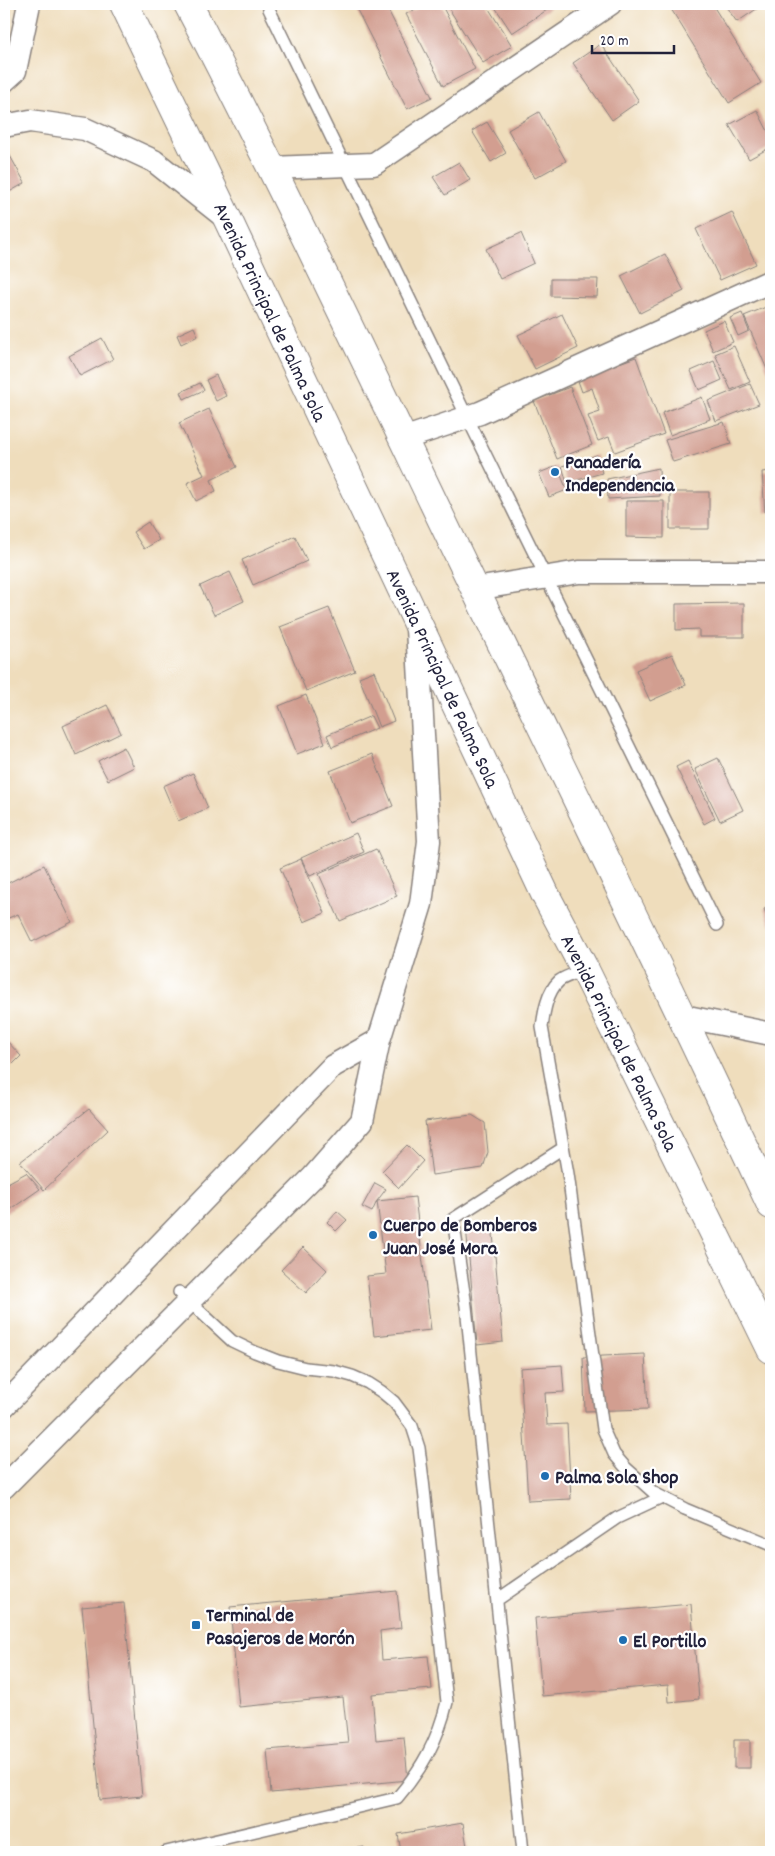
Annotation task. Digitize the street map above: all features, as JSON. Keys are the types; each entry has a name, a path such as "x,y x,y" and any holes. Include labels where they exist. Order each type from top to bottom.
{"highway":[{"name":"Avenida Principal de Palma Sola","path":"124,4 228,220 546,896 585,970 771,1349"},
{"path":"188,4 271,168 403,439 683,1016 771,1205"}],"street":[{"path":"4,81 15,71 29,4"},
{"path":"271,168 374,164 610,4"},
{"path":"4,126 30,121 86,129 154,161 228,220"},
{"path":"403,439 467,417 771,281"},
{"path":"475,589 579,572 771,572"},
{"path":"4,1487 184,1297 313,1178 362,1121 379,1040 421,904 429,841 416,619"},
{"path":"683,1016 771,1034"},
{"path":"4,1406 333,1066 379,1040"}],"lane":[{"path":"269,4 273,18 467,417 717,925"},
{"path":"585,970 559,981 548,999 542,1027 563,1148 602,1429 614,1454 626,1468 662,1497 685,1509 771,1545"},
{"path":"523,1852 466,1306 453,1219 563,1148"},
{"path":"166,1852 396,1798 412,1781 424,1763 442,1723 447,1702 420,1456 412,1426 394,1402 368,1383 334,1371 306,1368 278,1361 255,1352 232,1341 184,1297"},
{"path":"497,1600 617,1518 662,1497"}],"building":[{"path":"354,4 385,4 432,97 407,109"},
{"path":"426,4 441,4 475,69 443,86 406,14"},
{"path":"446,4 486,4 512,46 483,63"},
{"path":"493,4 547,4 550,8 512,33"},
{"path":"668,4 712,4 761,83 729,103"},
{"path":"724,4 764,4 737,22"},
{"path":"601,44 639,101 612,120 573,63"},
{"path":"757,110 771,137 771,147 749,159 729,125"},
{"path":"539,112 566,161 535,178 508,130"},
{"path":"487,122 506,153 491,162 472,131"},
{"path":"4,145 25,183 4,195"},
{"path":"459,162 470,180 445,195 433,177"},
{"path":"732,212 756,264 720,280 696,229"},
{"path":"521,233 534,263 500,279 486,249"},
{"path":"665,254 684,291 640,313 621,276"},
{"path":"551,279 598,279 597,297 551,296"},
{"path":"771,305 771,373 769,374 744,316"},
{"path":"742,313 749,331 738,336 730,318"},
{"path":"562,314 578,348 535,369 518,335"},
{"path":"724,321 733,342 713,351 704,330"},
{"path":"194,327 198,336 181,344 177,335"},
{"path":"102,338 113,359 80,376 69,356"},
{"path":"734,346 750,382 731,390 715,354"},
{"path":"636,357 664,434 615,452 609,437 598,441 588,416 600,412 592,388 582,392 577,378"},
{"path":"714,361 722,380 699,390 691,371"},
{"path":"216,375 226,396 216,401 206,380"},
{"path":"200,383 204,390 184,399 181,392"},
{"path":"750,384 759,404 716,421 708,401"},
{"path":"570,387 592,445 557,459 534,401"},
{"path":"702,397 710,419 670,435 662,413"},
{"path":"209,409 237,467 211,480 216,491 196,501 187,483 204,475 179,423"},
{"path":"724,422 731,444 673,462 665,440"},
{"path":"597,455 602,473 567,483 562,466"},
{"path":"557,466 567,490 549,497 539,473"},
{"path":"659,468 660,496 608,499 607,479"},
{"path":"771,471 771,513 765,513 762,472"},
{"path":"670,492 709,492 709,529 670,529"},
{"path":"626,501 664,501 664,538 626,537"},
{"path":"148,522 159,540 144,549 133,532"},
{"path":"295,536 307,561 253,585 242,560"},
{"path":"230,572 244,601 214,615 200,586"},
{"path":"744,603 744,637 699,637 699,629 676,630 676,604"},
{"path":"329,608 355,671 306,691 280,627"},
{"path":"672,654 686,685 650,701 636,670"},
{"path":"374,671 394,721 379,727 359,677"},
{"path":"306,695 325,743 297,754 279,706"},
{"path":"107,705 121,733 76,755 63,726"},
{"path":"371,716 377,728 332,747 327,735"},
{"path":"124,747 134,767 108,780 98,761"},
{"path":"372,754 393,806 350,823 330,771"},
{"path":"718,758 743,810 720,821 695,769"},
{"path":"688,761 715,818 704,824 676,767"},
{"path":"193,773 208,808 178,821 163,786"},
{"path":"356,833 364,852 310,876 301,858"},
{"path":"376,849 397,896 340,921 319,874"},
{"path":"301,859 325,913 304,922 280,868"},
{"path":"44,865 72,922 32,942 18,914 6,919 4,914 4,885"},
{"path":"771,906 771,926 764,909"},
{"path":"4,1038 21,1056 4,1073"},
{"path":"89,1109 108,1130 44,1190 20,1162"},
{"path":"472,1115 485,1123 488,1152 483,1168 432,1175 425,1121"},
{"path":"407,1145 423,1161 399,1188 382,1171"},
{"path":"26,1173 40,1189 4,1214 4,1185"},
{"path":"375,1183 386,1189 372,1212 362,1207"},
{"path":"415,1197 431,1330 374,1336 367,1276 386,1274 377,1201"},
{"path":"337,1211 347,1220 336,1231 327,1222"},
{"path":"492,1223 503,1342 477,1345 466,1226"},
{"path":"303,1247 327,1270 306,1293 281,1270"},
{"path":"645,1354 648,1409 585,1411 583,1357"},
{"path":"562,1365 564,1392 545,1393 547,1425 567,1424 571,1499 528,1501 520,1368"},
{"path":"397,1591 401,1628 380,1631 382,1660 428,1656 432,1689 372,1694 376,1740 404,1737 408,1780 271,1793 267,1750 348,1743 343,1697 239,1707 230,1607"},
{"path":"124,1603 142,1796 100,1800 82,1607"},
{"path":"691,1604 699,1699 669,1702 668,1685 542,1696 535,1618"},
{"path":"734,1740 750,1740 750,1768 734,1768"},
{"path":"463,1823 468,1852 401,1852 398,1834"},
{"path":"364,1847 365,1852 338,1852 338,1851"}],"place":[{"name":"Panadería Independencia","path":"555,472"},
{"name":"Cuerpo de Bomberos Juan José Mora","path":"373,1235"},
{"name":"Palma Sola Shop","path":"545,1476"},
{"name":"Terminal de Pasajeros de Morón","path":"196,1625"},
{"name":"El Portillo","path":"623,1640"}]}
